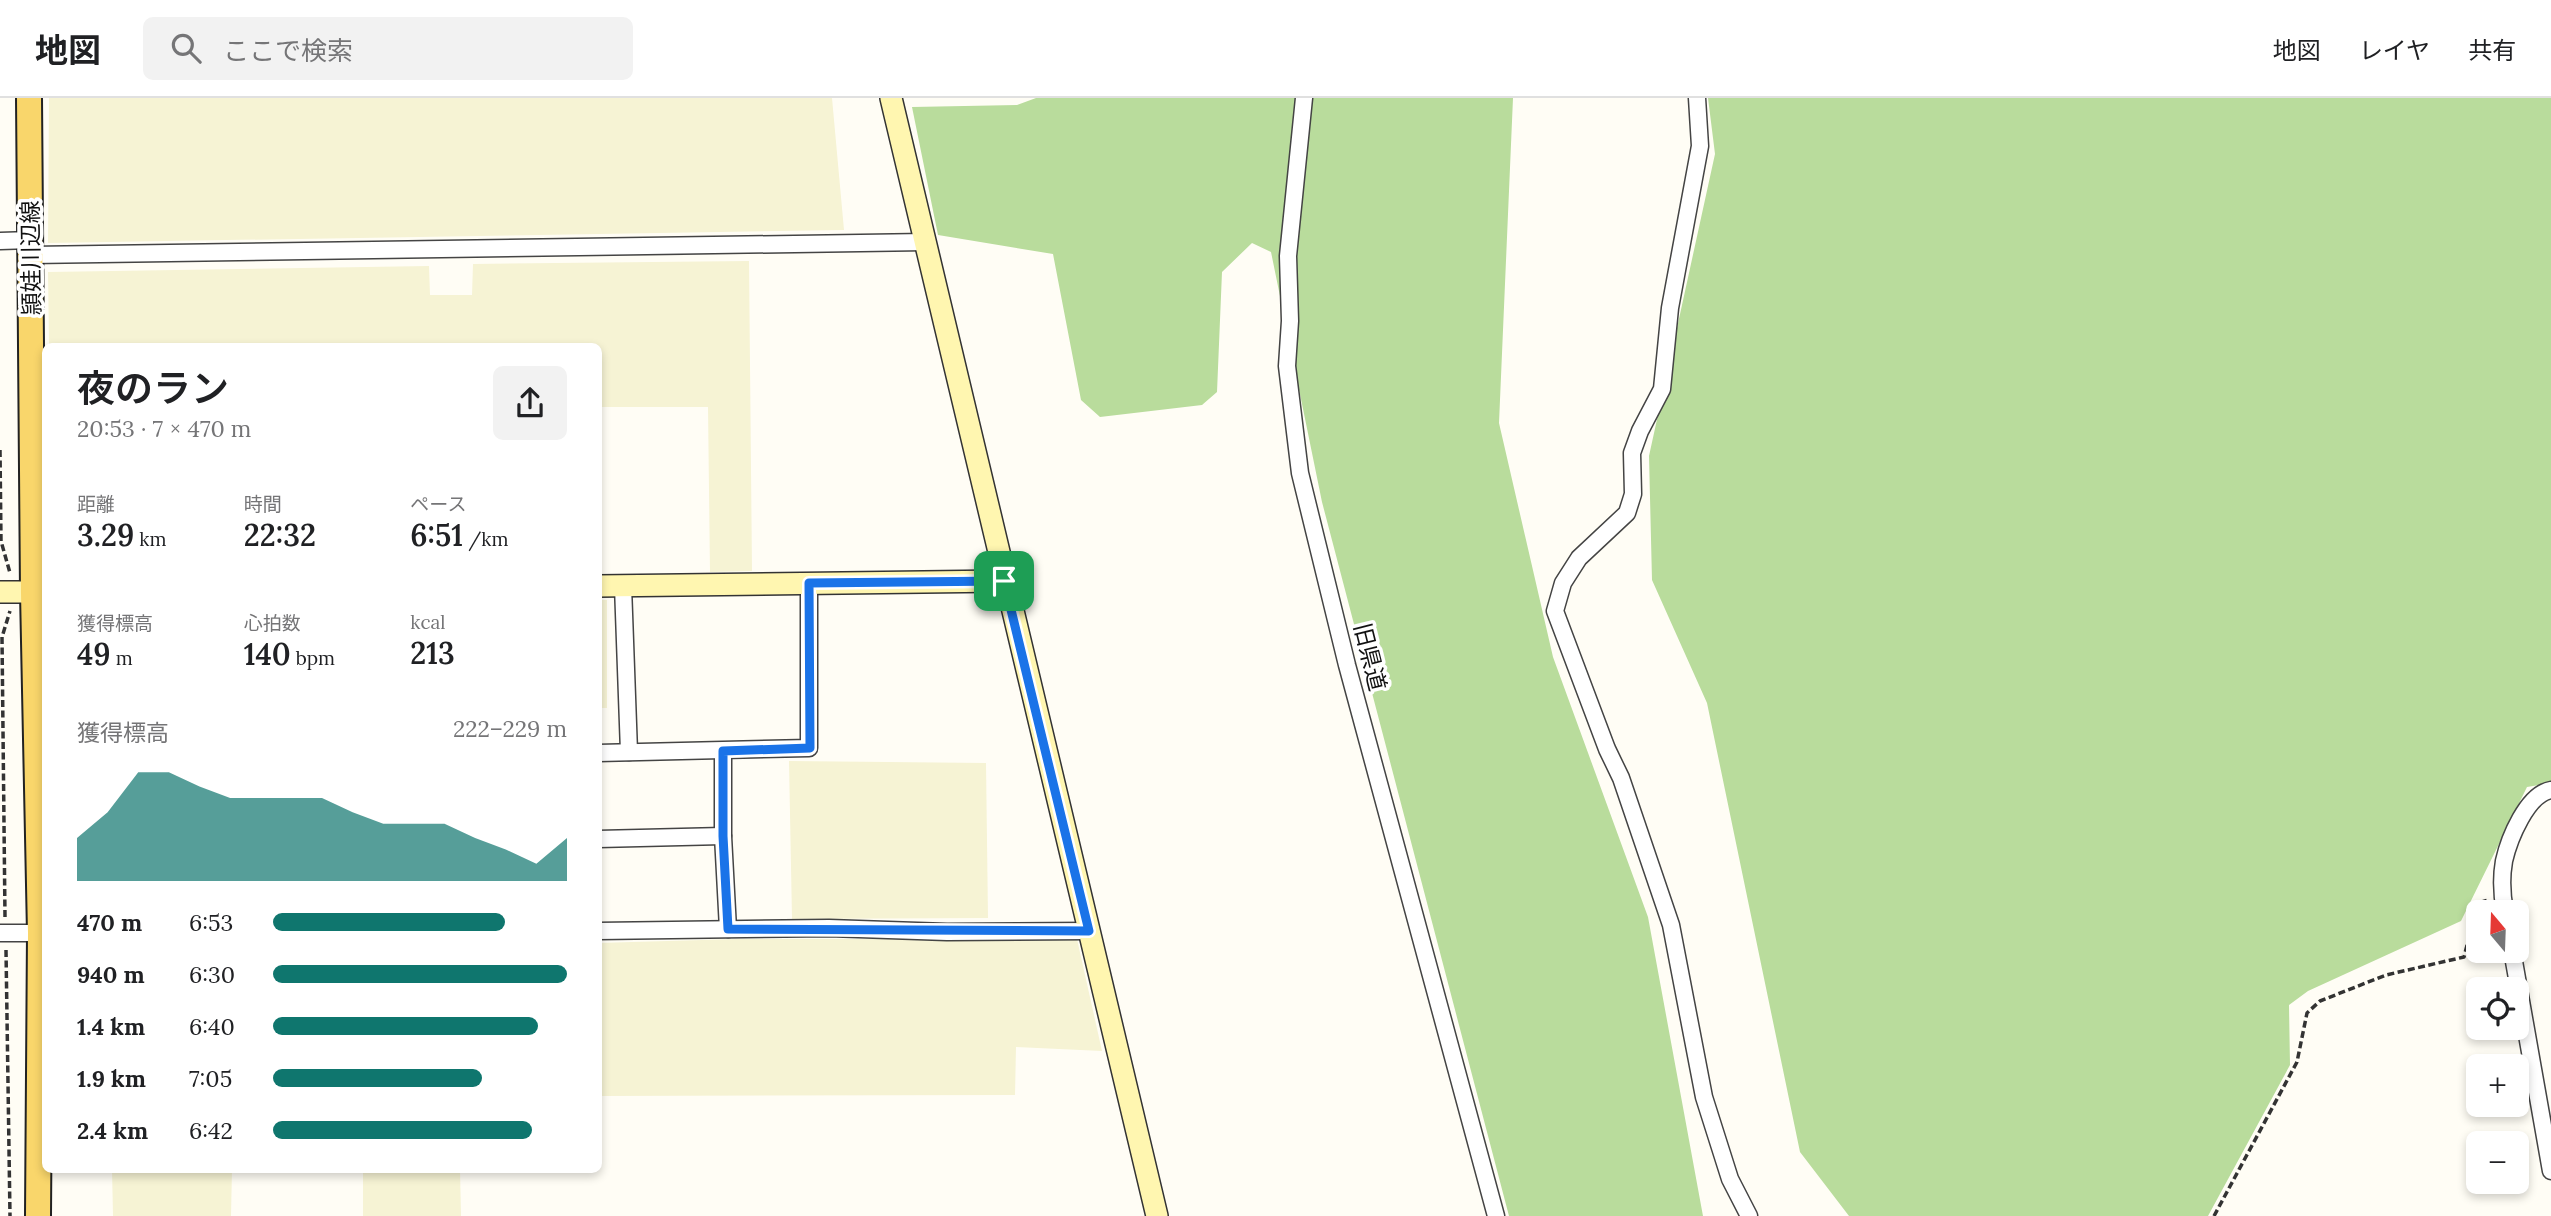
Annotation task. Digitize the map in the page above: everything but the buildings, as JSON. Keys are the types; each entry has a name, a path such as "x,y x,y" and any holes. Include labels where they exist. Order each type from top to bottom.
{"main road":[{"name":"頴娃川辺線","path":"29,98 31,248 23,592 42,916"},
{"name":"頴娃川辺線","path":"38,1216 42,990"}],"street":[{"path":"891,98 1157,1216"},
{"name":"旧県道","path":"1304,98 1288,256 1290,321 1287,366 1300,473 1351,678 1496,1216"},
{"path":"1697,98 1700,146 1670,309 1662,389 1632,453 1633,494 1627,513 1579,558 1563,583 1556,611 1607,749 1621,778 1671,925 1704,1097 1730,1179 1749,1216"},
{"path":"0,241 31,248 926,242"},
{"path":"602,586 1004,581"},
{"path":"602,753 810,748 809,583"},
{"path":"623,586 629,752"},
{"path":"723,751 723,836 728,929"},
{"path":"2504,900 2504,861 2522,813 2544,791 2551,790"},
{"path":"602,839 723,836"},
{"path":"602,931 1089,931"},
{"path":"3,933 42,933"},
{"path":"2514,963 2551,1171"}],"path":[{"path":"0,450 1,541 23,592 12,606 2,637 3,933 10,1216"},
{"path":"2214,1216 2297,1062 2306,1013 2320,1001 2386,975 2464,957 2466,949"}],"shaded area":[{"path":"49,98 832,98 844,230 48,243"},
{"path":"749,261 752,571 710,572 708,407 602,407 602,343 49,343 48,272 429,266 430,295 472,295 473,264"},
{"path":"602,600 607,600 607,708 602,708"},
{"path":"789,761 986,763 988,918 792,919"},
{"path":"737,939 1077,939 1102,1051 1016,1047 1015,1095 602,1096 602,943"},
{"path":"112,1173 232,1173 231,1216 113,1216"},
{"path":"363,1173 460,1173 461,1216 363,1216"}],"green space":[{"path":"1036,98 1513,98 1499,423 1553,657 1648,917 1703,1216 1509,1216 1322,502 1271,252 1252,243 1222,272 1217,392 1202,405 1100,417 1081,400 1053,254 938,235 912,107 1017,105"},
{"path":"1708,98 2551,98 2551,783 2527,787 2471,900 2466,900 2466,911 2461,921 2308,991 2289,1005 2290,1065 2208,1216 1849,1216 1800,1152 1707,703 1652,580 1649,456 1715,154"}],"route":[{"path":"1004,581 1089,931 728,929 723,836 723,751 810,748 809,583 1004,581"}]}
